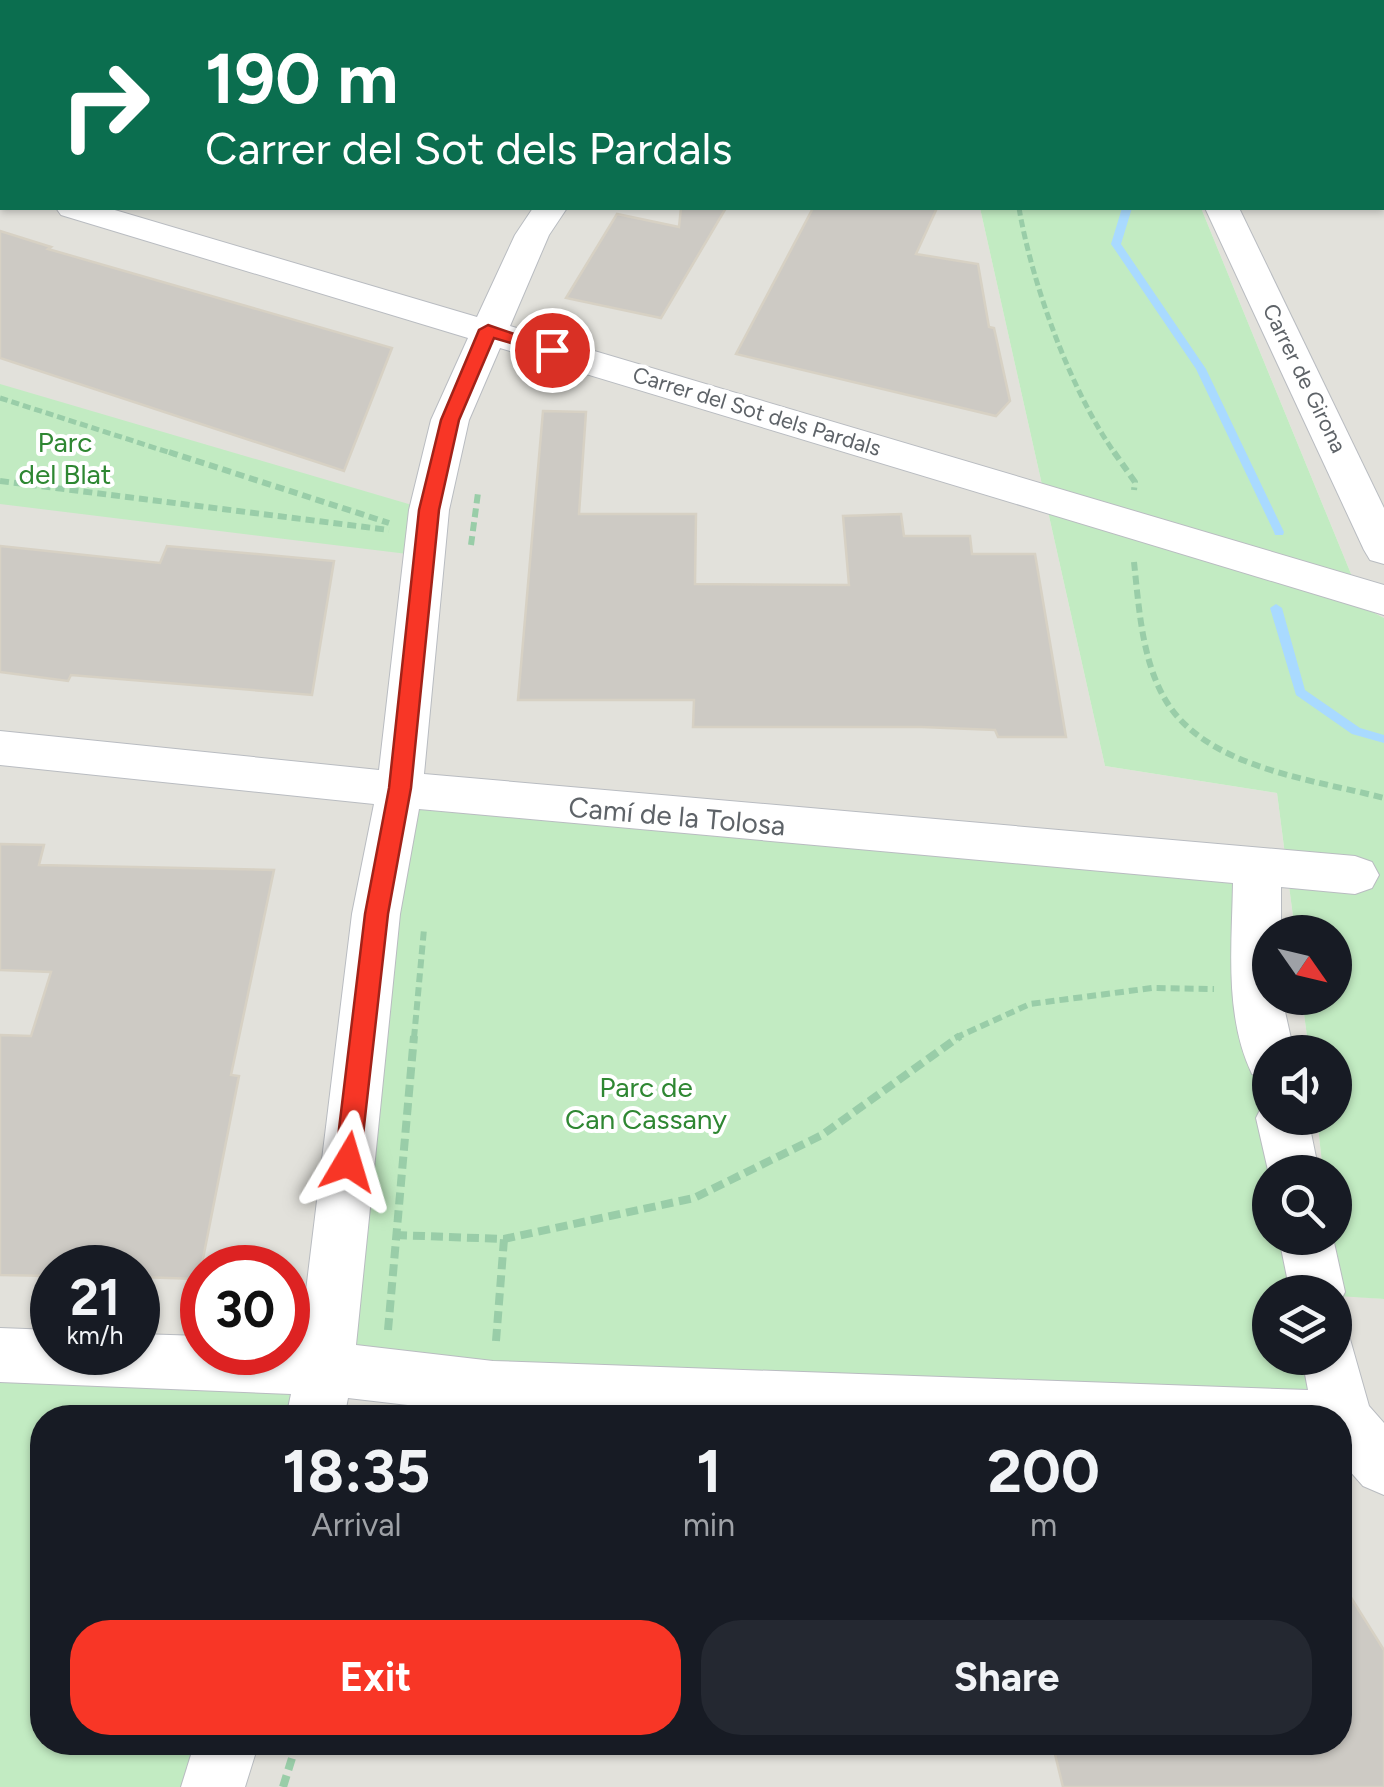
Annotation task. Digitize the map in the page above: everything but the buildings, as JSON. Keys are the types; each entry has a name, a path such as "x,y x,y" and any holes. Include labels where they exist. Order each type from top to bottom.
{"street":[{"name":"Carrer del Sot dels Pardals","path":"79,210 488,330 1132,540 1270,563 1384,600"},
{"path":"320,1392 376,914 400,788 426,535 450,420 488,330 549,210"},
{"name":"Carrer de Girona","path":"1223,210 1384,550"},
{"name":"Camí de la Tolosa","path":"0,748 1355,876"},
{"path":"1257,868 1257,915"},
{"path":"0,1354 320,1392 384,1375 493,1388 953,1405"},
{"path":"1330,1375 1331,1405"},
{"path":"1352,1438 1384,1466"},
{"path":"213,1787 223,1755"}],"path":[{"path":"1019,210 1026,248 1089,418 1135,482 1132,540 1141,630 1169,707 1221,752 1384,798"},
{"path":"0,398 426,535"},
{"path":"0,481 426,535"},
{"path":"469,558 479,484"},
{"path":"384,1375 424,927"},
{"path":"339,1232 504,1239 694,1198 822,1135 951,1040 1030,1004 1152,988 1252,990"},
{"path":"493,1388 504,1239"},
{"path":"283,1787 293,1755"}],"shaded area":[{"path":"0,210 980,210 1105,766 1277,793 1293,915 1252,915 1252,1015 1304,1015 1307,1035 1252,1035 1252,1135 1319,1135 1321,1155 1252,1155 1252,1255 1333,1255 1336,1275 1252,1275 1252,1375 1352,1375 1352,1296 1384,1299 1384,1787 0,1787"},
{"path":"1202,210 1384,210 1384,618 1365,608"}],"green space":[{"path":"980,210 1202,210 1365,608 1384,618 1384,1299 1352,1297 1352,1275 1335,1275 1333,1255 1352,1255 1352,1155 1321,1155 1319,1135 1352,1135 1352,1035 1307,1035 1304,1015 1352,1015 1352,915 1293,915 1277,793 1105,766"},
{"name":"Parc del Blat","path":"0,384 429,510 424,556 0,504"},
{"name":"Parc de Can Cassany","path":"400,788 1257,868 1259,915 1252,915 1252,1015 1265,1015 1266,1035 1252,1035 1252,1135 1285,1135 1290,1155 1252,1155 1252,1255 1309,1255 1314,1275 1252,1275 1252,1375 1334,1375 1340,1405 1050,1405 326,1368 318,1405 30,1405 30,1755 223,1755 213,1787 0,1787 0,1355 30,1356 30,1375 160,1375 160,1361 180,1362 180,1375 310,1375 310,1366 325,1367"}],"waterway":[{"path":"1126,210 1116,244 1201,369 1279,532"},
{"path":"1276,608 1300,692 1356,731 1384,739"}],"route":[{"path":"348,1162 376,914 400,788 429,510 450,420 488,330 552,350"}]}
